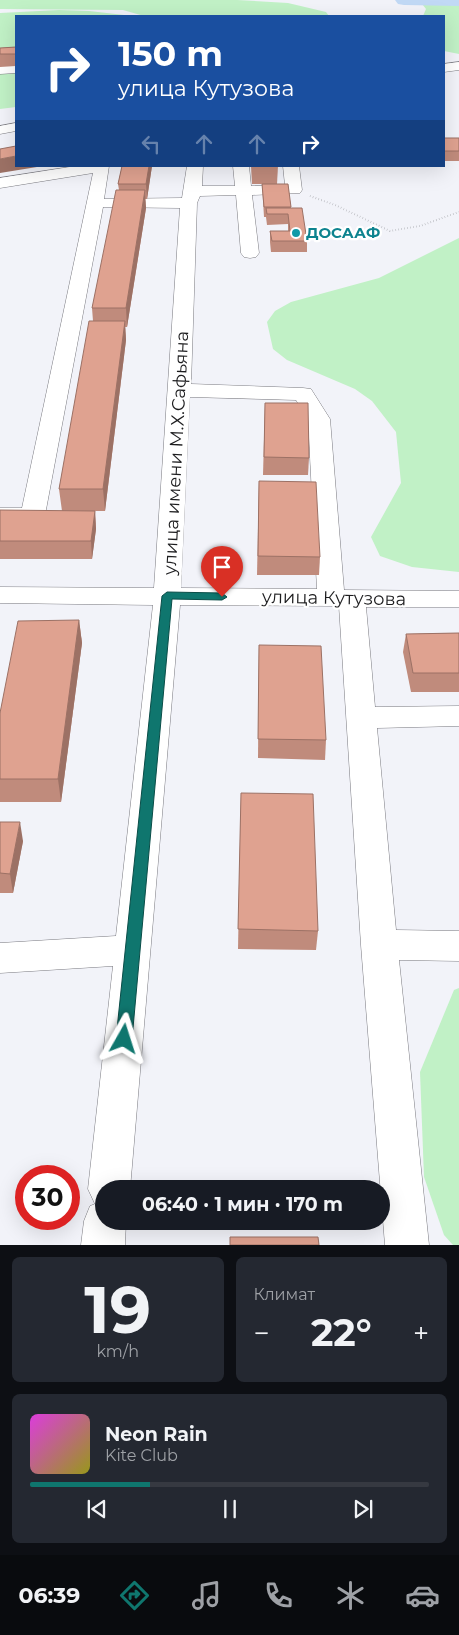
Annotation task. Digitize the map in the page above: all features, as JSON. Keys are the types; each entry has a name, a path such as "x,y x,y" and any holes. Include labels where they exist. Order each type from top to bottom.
{"street":[{"path":"445,68 459,66"},
{"path":"0,70 15,69"},
{"path":"0,130 15,127"},
{"path":"0,183 102,167 33,515 0,515"},
{"path":"241,167 250,253"},
{"path":"95,203 192,187 294,190 291,167"},
{"name":"улица имени М.Х.Сафьяна","path":"110,1180 167,596 192,187"},
{"path":"180,390 303,394 319,419 342,599 362,718 379,945 407,1245"},
{"name":"улица Кутузова","path":"0,595 459,599"},
{"path":"362,718 459,716"},
{"path":"379,945 459,946"},
{"path":"0,958 133,950"},
{"path":"103,1245 105,1230"}],"path":[{"path":"294,190 335,204 390,231 420,226 459,212"}],"green space":[{"path":"0,0 237,0 288,3 326,12 328,15 140,15 123,10 0,9"},
{"path":"419,0 459,0 459,54 445,51 445,15 423,15 426,9"},
{"path":"59,10 124,15 15,15 15,107 0,109 0,13"},
{"path":"459,238 459,572 412,567 380,556 371,537 401,483 396,432 372,401 355,389 287,360 273,349 267,322 275,311 291,302 379,278"},
{"path":"459,988 459,1245 453,1245 444,1235 424,1177 420,1072 454,990"}],"building":[{"path":"15,47 15,54 0,54 0,48"},
{"path":"445,138 459,138 459,151 445,151"},
{"path":"15,146 15,156 0,159 0,149"},
{"path":"122,167 149,167 146,184 118,184"},
{"path":"262,184 288,184 291,207 264,207"},
{"path":"116,190 145,190 126,308 92,308"},
{"path":"266,208 302,208 307,241 272,241 270,231 290,231 288,214 267,214"},
{"path":"89,321 125,321 103,489 59,489"},
{"path":"265,403 308,403 309,458 264,457"},
{"path":"259,481 316,482 320,557 258,556"},
{"path":"0,510 95,511 91,541 0,541"},
{"path":"79,620 58,779 0,779 0,713 18,621"},
{"path":"459,633 459,673 413,673 406,634"},
{"path":"259,645 321,646 326,740 258,739"},
{"path":"241,793 313,794 318,931 238,929"},
{"path":"0,822 20,822 10,874 0,873"},
{"path":"230,1237 318,1237 319,1245 230,1245"}],"waterway":[{"path":"404,0 459,1"}],"place":[{"name":"ДОСААФ","path":"296,233"}],"route":[{"path":"124,1039 167,596 222,597"}]}
